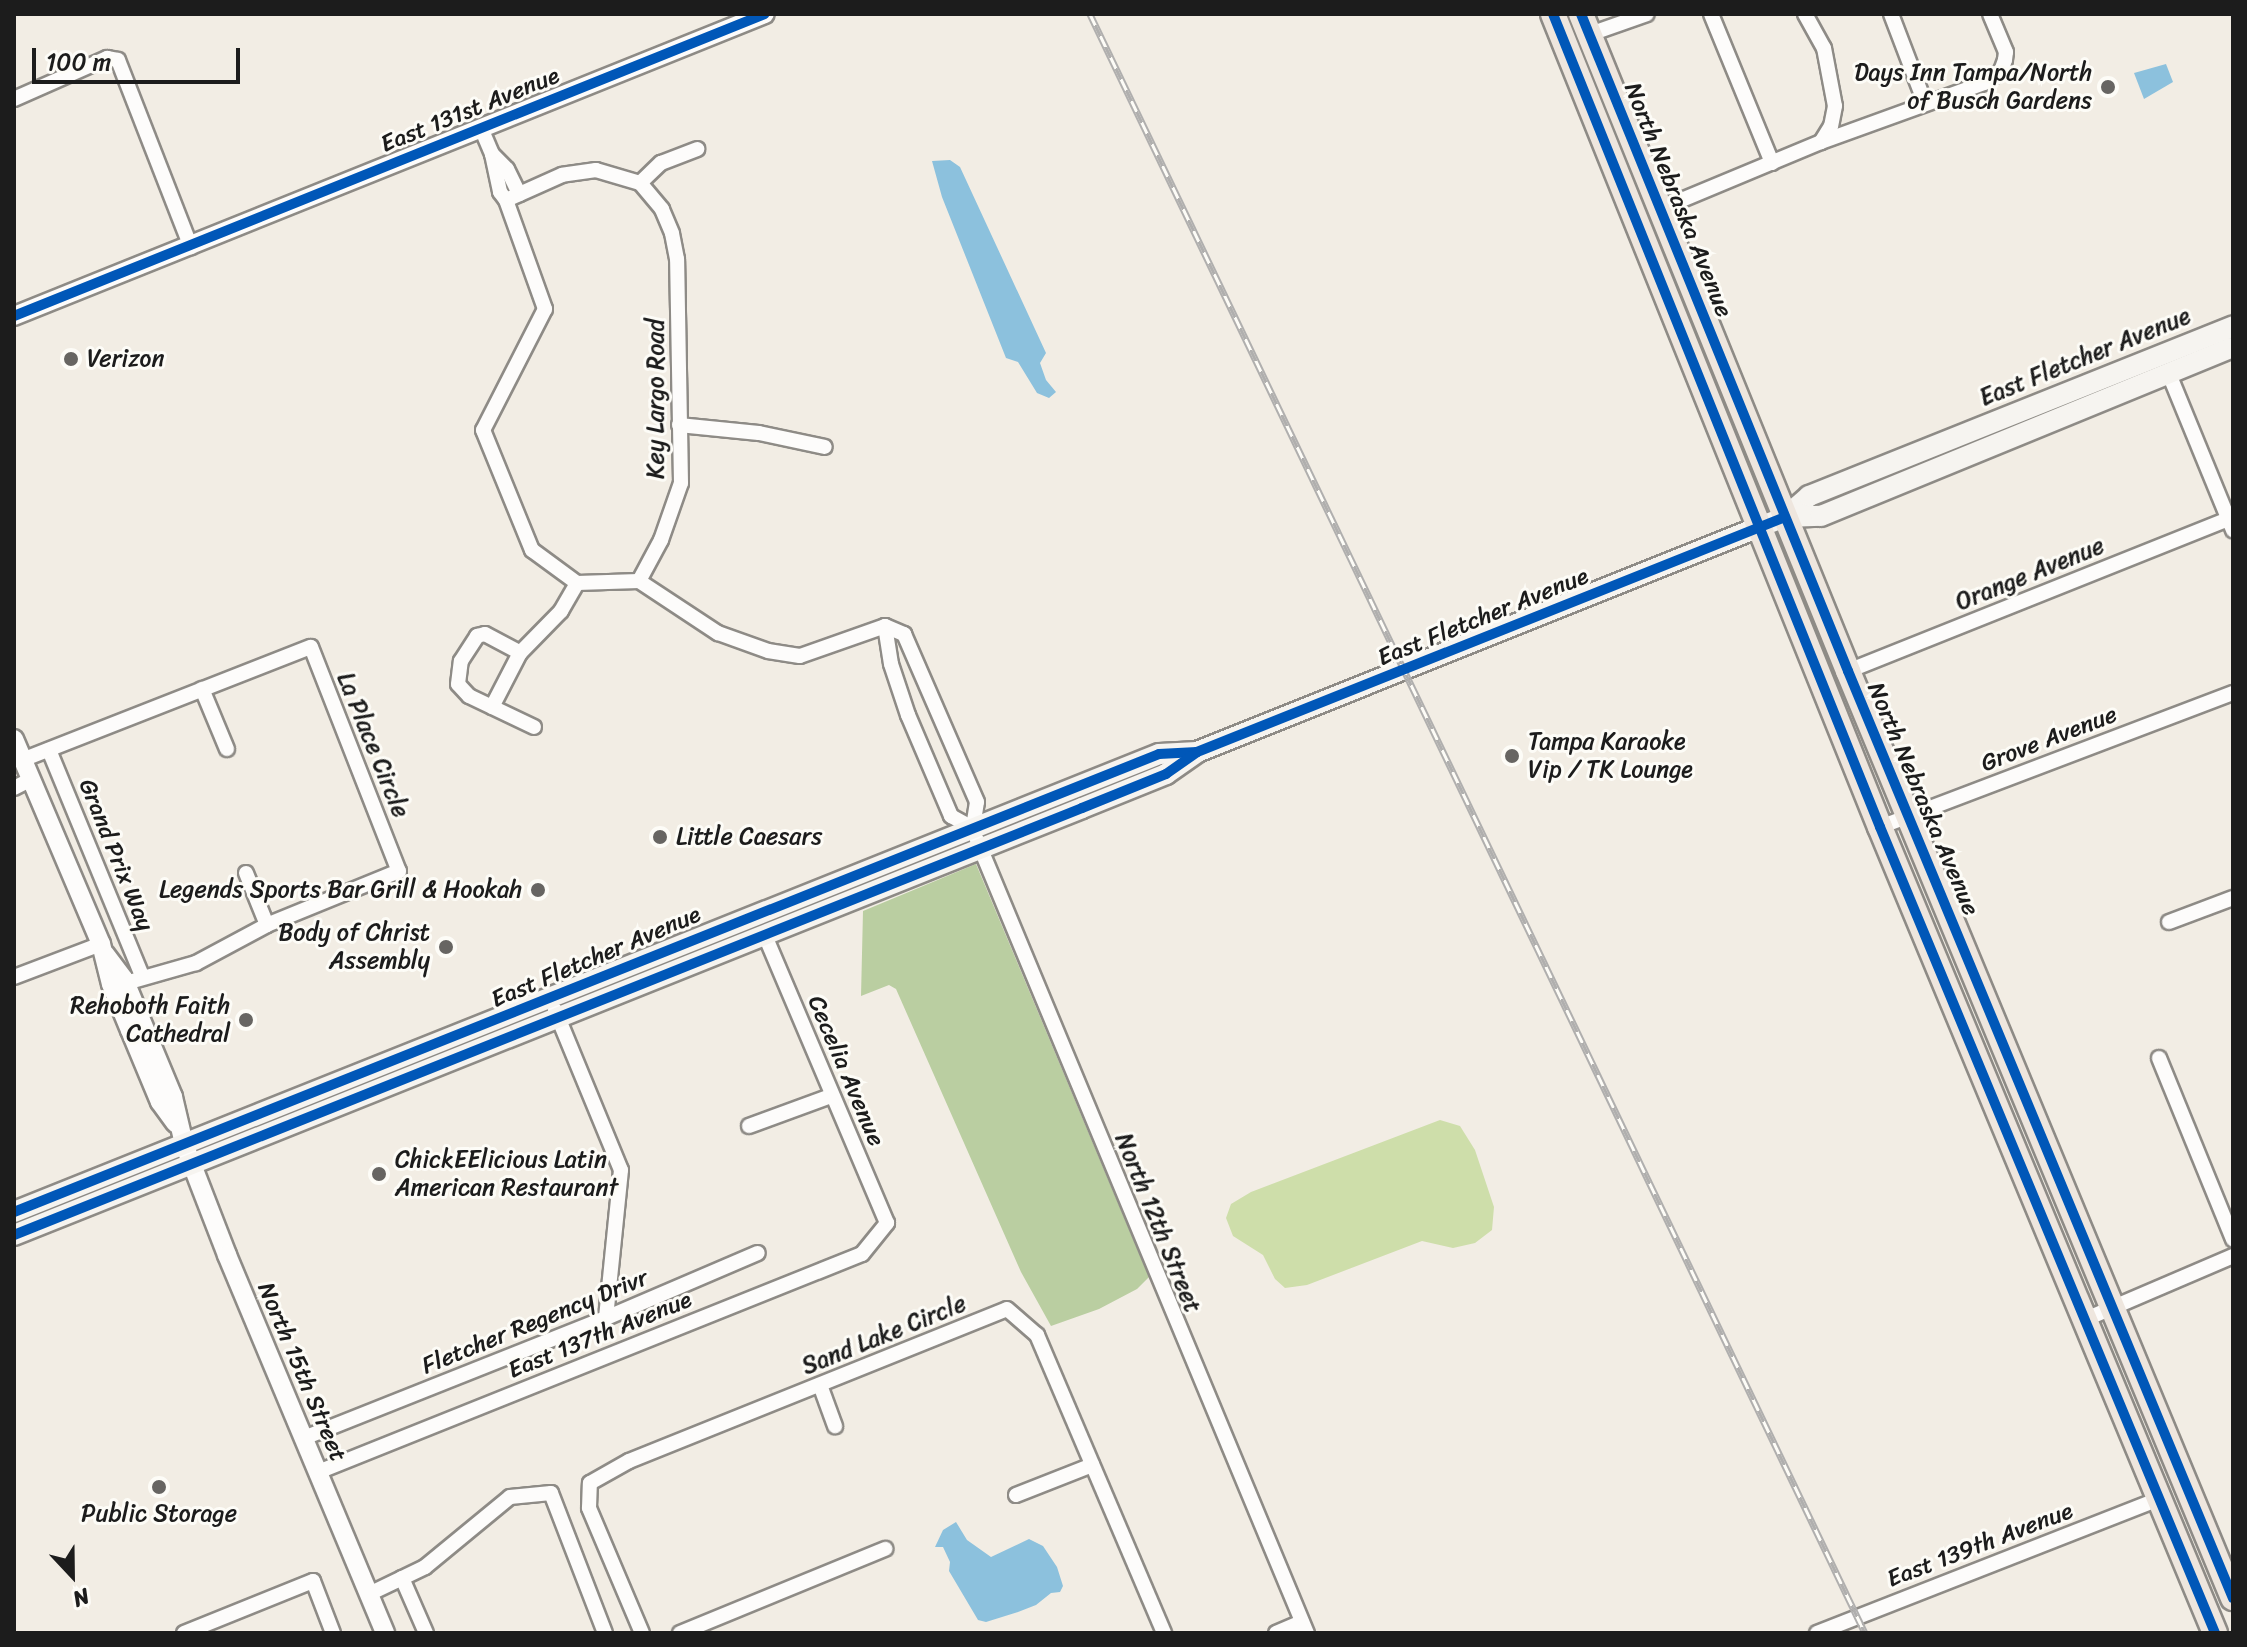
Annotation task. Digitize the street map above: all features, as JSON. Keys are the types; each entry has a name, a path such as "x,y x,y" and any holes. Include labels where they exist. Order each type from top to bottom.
{"main road":[{"name":"North Nebraska Avenue","path":"1553,14 1880,827 1913,898 2215,1633"},
{"name":"North Nebraska Avenue","path":"1586,24 1908,817 2233,1598"},
{"name":"East Fletcher Avenue","path":"1785,517 1809,496 2233,326"},
{"name":"East Fletcher Avenue","path":"14,1212 182,1136 765,935 1166,774 1197,752 1785,517 1823,515 2233,347"},
{"name":"East Fletcher Avenue","path":"14,1235 193,1165 886,861 1159,754 1197,752"},
{"path":"765,935 801,908 855,885 886,861"},
{"path":"1913,898 1933,922 1974,1011 1992,1016"},
{"path":"1981,1068 2005,1087 2024,1135 2075,1218"}],"street":[{"name":"East 131st Avenue","path":"14,316 765,14"},
{"path":"1586,24 1647,14"},
{"path":"1711,14 1772,163"},
{"path":"1805,14 1824,48 1835,106 1831,126 1821,142"},
{"path":"1891,14 1925,103"},
{"path":"1660,209 1821,142 1984,83 2001,71 2006,52 1990,14"},
{"path":"14,99 107,58 118,60 191,247"},
{"path":"481,128 492,154 494,174 512,197 545,309 483,430 532,550 577,583 639,581 718,633 768,651 800,656 885,626 904,634 977,802 973,828 951,816 904,702 891,664 885,626"},
{"path":"1607,144 1630,135"},
{"path":"512,197 562,175 596,170 640,183 661,163 697,149"},
{"name":"Key Largo Road","path":"639,581 661,540 681,483 677,259 672,233 662,209 640,183"},
{"path":"2169,374 2231,522"},
{"path":"679,425 759,433 825,447"},
{"name":"Orange Avenue","path":"1848,671 2231,522"},
{"path":"492,707 520,653 561,611 577,583"},
{"path":"520,653 485,634 477,636 461,661 458,684 469,696 534,727"},
{"name":"La Place Circle","path":"22,760 311,647 399,871 267,925 196,963 134,980"},
{"path":"202,689 227,749"},
{"name":"Grove Avenue","path":"1880,827 2233,693"},
{"name":"North 15th Street","path":"14,739 22,760 22,784 103,949 111,984 160,1102 182,1136"},
{"name":"Grand Prix Way","path":"49,750 134,980"},
{"name":"North 12th Street","path":"973,828 1304,1628"},
{"path":"246,873 267,925"},
{"path":"2169,922 2233,898"},
{"name":"Cecelia Avenue","path":"765,935 887,1223"},
{"path":"14,977 103,949"},
{"name":"North 15th Street","path":"103,949 134,980 193,1165 385,1633"},
{"path":"555,1008 621,1170 606,1318"},
{"path":"2159,1058 2233,1239"},
{"path":"749,1126 831,1096"},
{"name":"East 137th Avenue","path":"318,1472 862,1254 887,1223"},
{"name":"Fletcher Regency Drivr","path":"304,1438 606,1318 758,1253"},
{"path":"2086,1319 2233,1256"},
{"name":"Sand Lake Circle","path":"642,1633 589,1508 590,1483 629,1461 1007,1309 1037,1335 1164,1633"},
{"path":"820,1385 835,1426"},
{"path":"1016,1495 1092,1465"},
{"path":"369,1594 425,1567 510,1497 551,1493 605,1633"},
{"name":"East 139th Avenue","path":"1817,1633 2159,1499"},
{"path":"680,1633 885,1549"},
{"path":"402,1578 426,1633"},
{"path":"184,1633 313,1581 333,1633"},
{"path":"1276,1633 1304,1628"}],"green space":[{"path":"976,864 1149,1277 1137,1289 1099,1309 1051,1326 1021,1272 896,989 889,985 861,996 863,911"},
{"path":"1440,1120 1460,1126 1475,1150 1494,1207 1492,1230 1475,1243 1453,1248 1422,1241 1307,1285 1285,1288 1275,1279 1263,1255 1233,1236 1226,1218 1231,1204 1251,1192"}],"water":[{"path":"2166,64 2173,82 2144,99 2134,73"},
{"path":"950,160 960,167 1046,353 1040,363 1046,380 1056,392 1049,398 1037,393 1018,362 1006,358 942,197 932,161"},
{"path":"956,1522 967,1540 991,1557 1029,1539 1043,1546 1057,1567 1063,1586 1060,1592 1051,1593 1036,1605 1018,1612 986,1622 978,1620 949,1571 950,1562 943,1547 935,1547 943,1530"}],"railway":[{"path":"1090,14 1865,1633"}],"cycle path":[{"path":"14,316 765,14"},
{"path":"1553,14 1880,827 2215,1633"},
{"path":"1581,14 1848,671 2233,1598"},
{"path":"14,1235 1166,774 1197,752 1785,517"},
{"path":"14,1212 1159,754 1197,752"}],"place":[{"name":"Days Inn Tampa/North of Busch Gardens","path":"2108,87"},
{"name":"Verizon","path":"71,359"},
{"name":"Tampa Karaoke Vip / TK Lounge","path":"1512,756"},
{"name":"Little Caesars","path":"660,837"},
{"name":"Legends Sports Bar Grill & Hookah","path":"538,890"},
{"name":"Body of Christ Assembly","path":"446,947"},
{"name":"Rehoboth Faith Cathedral","path":"246,1020"},
{"name":"ChickEElicious Latin American Restaurant","path":"379,1174"},
{"name":"Public Storage","path":"159,1487"}]}
